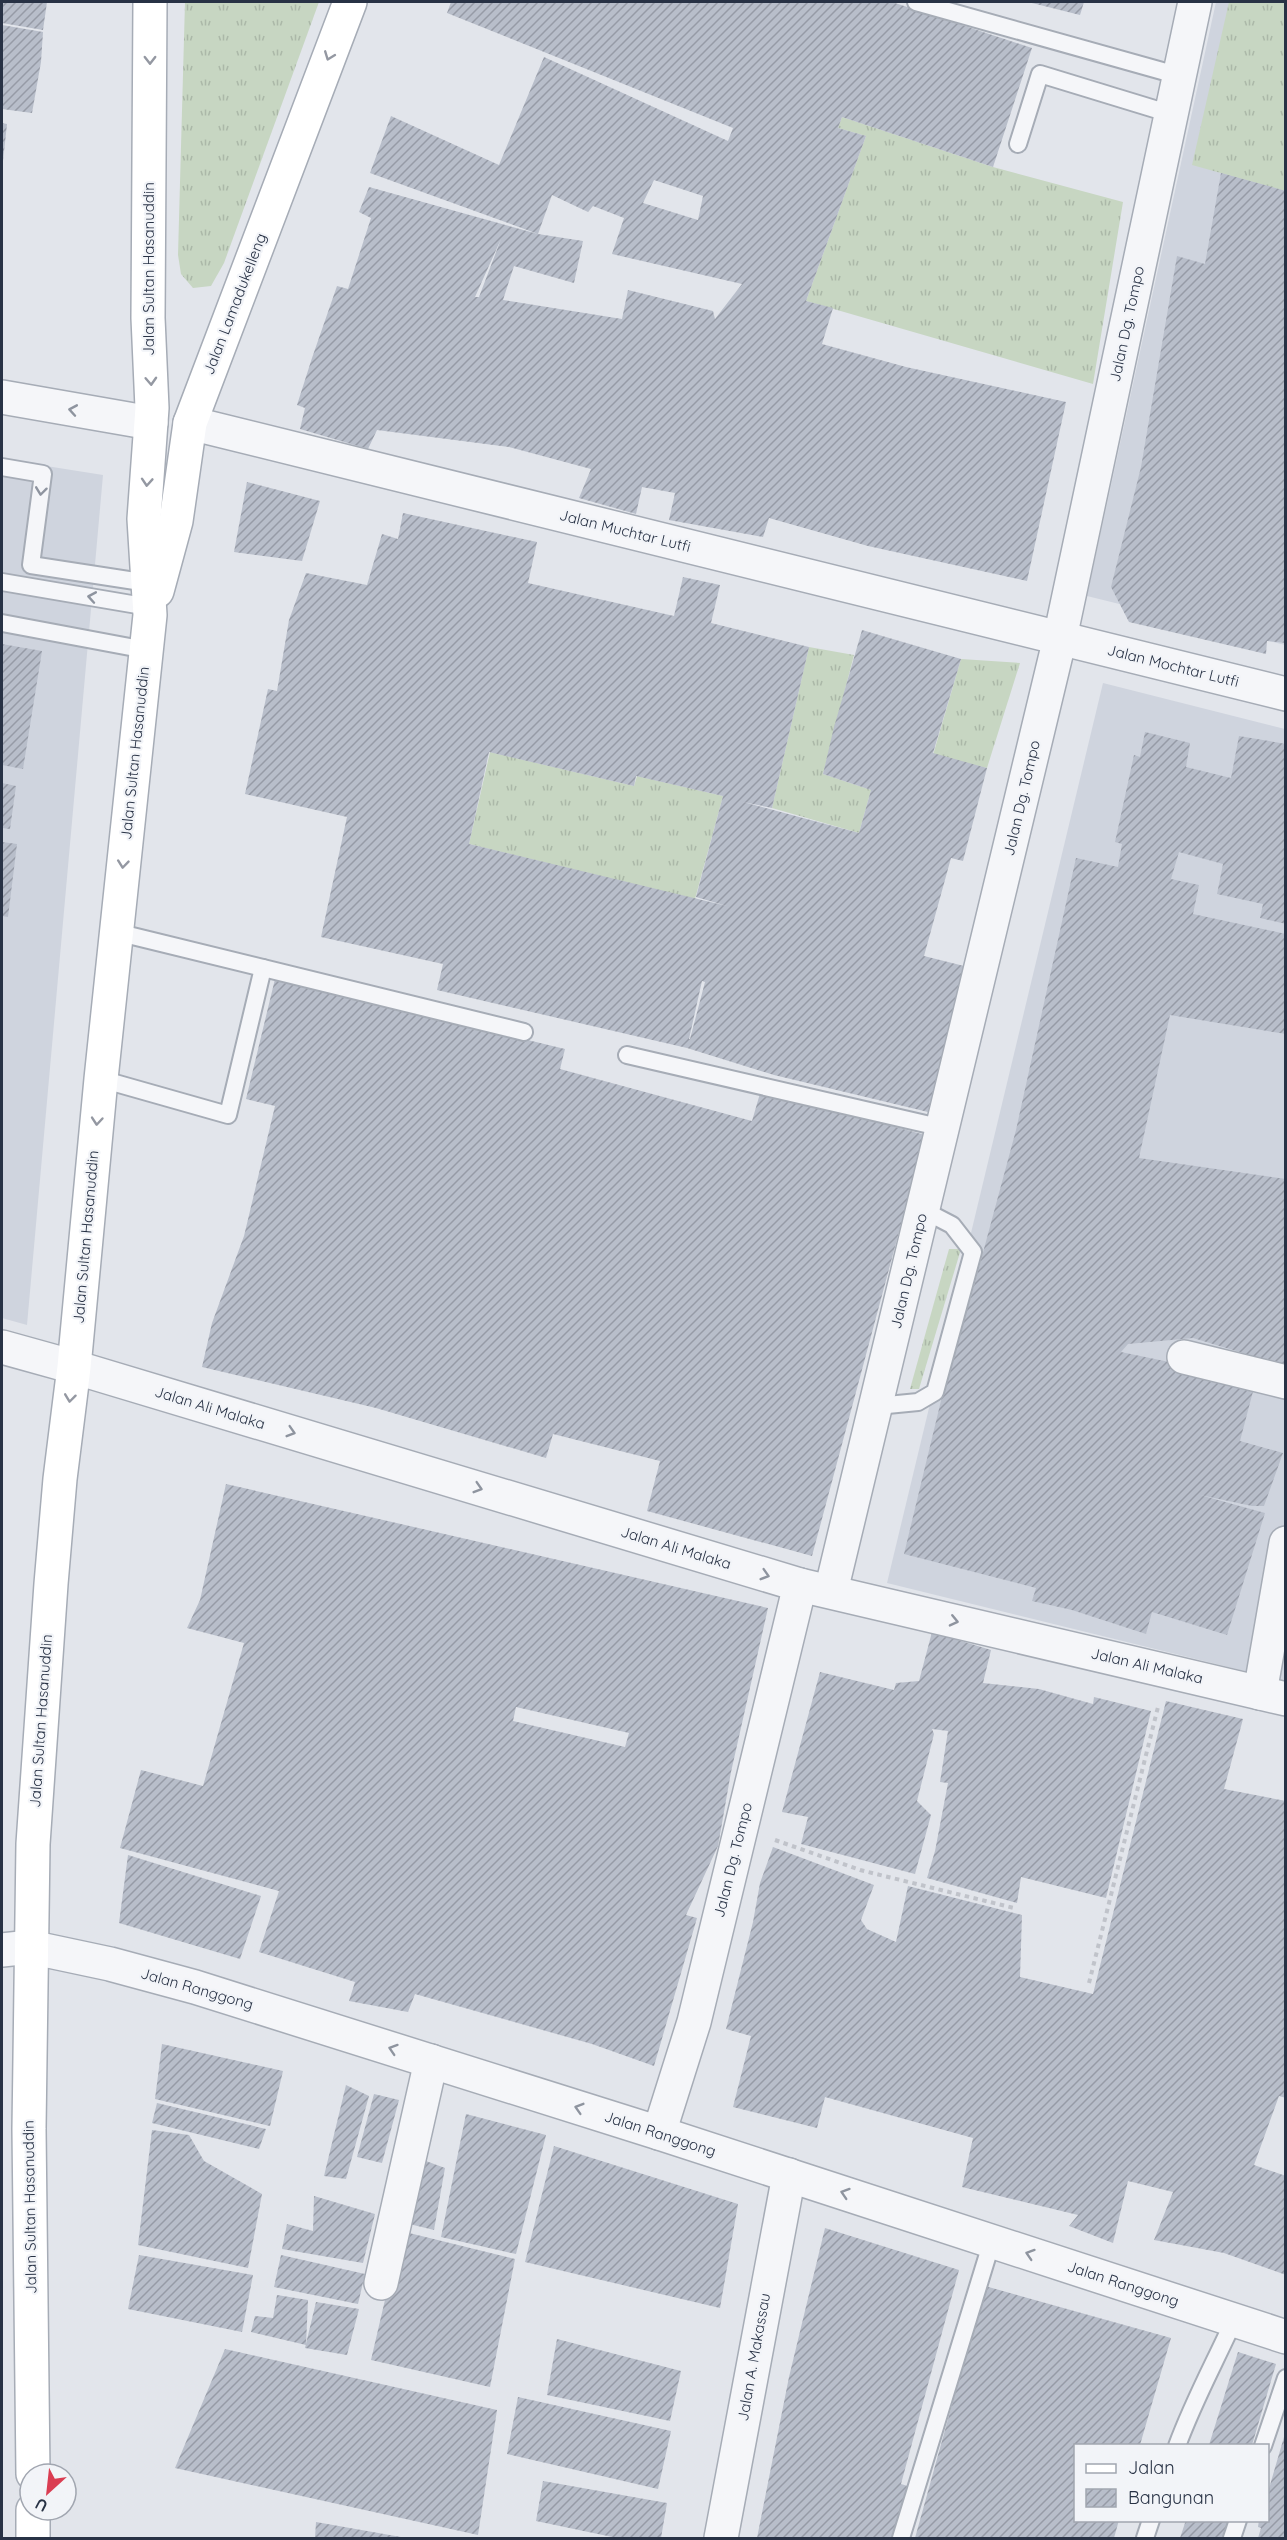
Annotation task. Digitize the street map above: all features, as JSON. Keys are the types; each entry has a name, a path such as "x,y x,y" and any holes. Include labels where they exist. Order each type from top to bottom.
{"main road":[{"name":"Jalan Sultan Hasanuddin","path":"33,2462 29,2129 16,1949 33,1844 50,1595 146,650 149,602 144,519 151,423 148,318 150,2"},
{"name":"Jalan Lamadukelleng","path":"149,602 176,521 190,423 350,2"},
{"path":"33,2522 33,2538"}],"street":[{"name":"Jalan Dg. Tompo","path":"831,1591 1060,638 1196,2"},
{"path":"2,397 151,423"},
{"name":"Jalan Muchtar Lutfi","path":"190,423 1060,638"},
{"name":"Jalan Mochtar Lutfi","path":"1060,638 1286,694"},
{"name":"Jalan Ali Malaka","path":"2,1347 800,1585 1273,1696"},
{"path":"1184,1357 1286,1382"},
{"path":"1273,1696 1286,1543"},
{"name":"Jalan Dg. Tompo","path":"659,2133 694,2022 800,1585"},
{"name":"Jalan Ranggong","path":"16,1949 110,1964 195,1987 659,2133 1286,2337"},
{"path":"381,2283 431,2061"},
{"name":"Jalan A. Makassau","path":"721,2538 789,2175"}],"lane":[{"path":"916,2 1180,76"},
{"path":"1018,144 1040,74 1171,114"},
{"path":"2,467 43,474 31,565 149,602"},
{"path":"2,582 149,602"},
{"path":"2,623 146,650"},
{"path":"116,932 524,1032"},
{"path":"101,1079 228,1115 263,968"},
{"path":"627,1055 943,1128"},
{"path":"876,1406 918,1402 935,1392 973,1252 952,1225 923,1210"},
{"path":"901,2538 992,2241"},
{"path":"1177,2444 1190,2409 1212,2370 1234,2320"},
{"path":"1263,2444 1286,2378"},
{"path":"1145,2538 1150,2522"},
{"path":"1232,2538 1237,2522"}],"path":[{"path":"1089,1983 1167,1671"},
{"path":"741,1828 860,1870 1014,1908"}],"shaded area":[{"path":"1216,2 1285,2 1285,645 1087,596"},
{"path":"2,459 103,475 27,1325 2,1318"},
{"path":"1103,683 1285,729 1285,1681 887,1583"}],"green space":[{"path":"185,2 319,2 224,263 211,286 193,288 181,274 178,255"},
{"path":"1229,2 1285,2 1285,191 1192,165"},
{"path":"842,117 993,167 1123,202 1093,384 806,301 866,136 838,128"},
{"path":"809,647 854,655 823,774 871,790 859,833 772,808"},
{"path":"961,659 1020,663 987,768 933,755"},
{"path":"490,752 634,786 637,776 723,796 695,899 469,844"},
{"path":"949,1249 961,1249 919,1389 910,1389"}],"building":[{"path":"2,2 47,2 43,30 2,23"},
{"path":"451,2 892,2 1032,48 993,167 842,117 838,128 866,136 806,301 833,308 822,344 906,367 1066,402 1027,581 868,546 769,518 763,537 669,520 675,493 642,487 636,514 579,498 591,469 509,447 377,430 368,449 300,429 305,408 297,405 312,358 337,286 348,289 371,218 359,212 369,187 538,234 370,173 391,116 499,165 544,57 728,141 733,128 447,13","holes":["654,180 703,196 698,220 643,203","552,195 588,212 593,206 624,218 612,254 742,284 715,319 713,311 628,290 622,319 503,300 514,266 574,283 583,241 538,234","501,239 479,297 475,297"]},
{"path":"1028,2 1084,2 1080,15"},
{"path":"2,25 43,32 41,62 32,113 2,109"},
{"path":"2,123 7,124 3,161 2,161"},
{"path":"1221,173 1286,191 1286,643 1267,641 1266,654 1129,622 1111,587 1141,467 1177,256 1205,264"},
{"path":"247,482 320,501 302,561 234,552"},
{"path":"403,513 537,542 528,583 674,616 683,577 720,585 711,623 809,647 772,808 743,802 859,833 871,790 823,774 862,630 961,659 933,753 987,768 963,861 951,858 924,956 964,966 928,1112 774,1075 687,1048 437,990 443,964 321,937 347,817 245,794 268,689 277,691 289,620 306,573 367,585 382,534 398,539","holes":["489,752 634,786 636,776 723,796 696,897 727,906 469,844","702,981 705,982 689,1039"]},
{"path":"2,644 42,651 23,769 2,765"},
{"path":"1145,732 1190,743 1186,767 1231,778 1239,736 1286,744 1286,924 1260,918 1263,904 1217,894 1223,864 1179,852 1171,879 1199,885 1193,914 1286,934 1286,1034 1170,1015 1139,1158 1286,1179 1286,1366 1193,1338 1128,1344 1121,1352 1256,1380 1240,1441 1283,1453 1264,1506 1252,1506 1200,1495 1265,1513 1227,1635 1152,1612 1146,1634 1072,1610 1032,1601 1036,1588 904,1554 953,1351 971,1297 1016,1130 1076,858 1118,867 1122,844 1115,842 1134,755 1140,757"},
{"path":"2,783 16,786 10,829 2,828"},
{"path":"2,842 17,844 8,917 2,916"},
{"path":"275,979 565,1049 560,1069 752,1121 761,1090 925,1135 812,1556 647,1511 660,1461 553,1434 546,1458 376,1408 202,1367 212,1323 244,1236 275,1106 246,1099"},
{"path":"226,1484 768,1608 731,1772 718,1846 686,1915 697,1918 654,2066 592,2044 415,1994 408,2012 349,2001 355,1982 259,1952 279,1891 120,1848 141,1770 203,1786 244,1643 187,1628 200,1600","holes":["516,1707 629,1733 625,1747 513,1721"]},
{"path":"932,1632 991,1650 983,1683 1039,1689 1093,1704 1094,1697 1151,1711 1106,1898 1021,1877 1017,1903 927,1878 935,1851 948,1783 940,1782 948,1731 932,1729 934,1734 917,1801 931,1815 915,1874 801,1844 808,1817 782,1812 820,1672 894,1690 896,1683 919,1681"},
{"path":"1166,1701 1243,1719 1224,1789 1286,1801 1286,2098 1279,2096 1254,2165 1286,2176 1286,2275 1224,2253 1154,2240 1173,2192 1128,2181 1113,2243 1069,2226 1078,2215 962,2187 973,2138 825,2097 817,2128 733,2107 751,2036 726,2029 753,1922 760,1883 773,1847 874,1885 861,1920 867,1929 896,1942 908,1886 1022,1915 1020,1977 1093,1994"},
{"path":"128,1855 261,1896 240,1959 119,1923"},
{"path":"162,2044 283,2071 270,2126 155,2099"},
{"path":"346,2085 369,2096 346,2179 324,2176"},
{"path":"374,2094 399,2100 382,2163 357,2157"},
{"path":"157,2103 266,2129 259,2149 152,2123"},
{"path":"466,2114 546,2135 516,2254 441,2237"},
{"path":"152,2130 189,2135 204,2161 262,2194 248,2268 138,2245"},
{"path":"554,2146 738,2204 720,2308 525,2262"},
{"path":"415,2157 445,2168 434,2230 401,2222"},
{"path":"314,2196 375,2214 363,2263 282,2249 287,2224 313,2231"},
{"path":"825,2228 959,2270 901,2484 911,2487 894,2538 757,2538 789,2377"},
{"path":"401,2231 515,2259 490,2387 371,2360"},
{"path":"139,2255 253,2275 242,2332 128,2309"},
{"path":"281,2255 365,2274 358,2304 274,2287"},
{"path":"985,2286 1171,2338 1140,2444 1074,2444 1074,2522 1118,2522 1114,2538 915,2538"},
{"path":"277,2295 308,2300 306,2345 251,2332 255,2316 273,2318"},
{"path":"316,2302 359,2309 347,2355 305,2348"},
{"path":"557,2339 681,2371 670,2421 547,2395"},
{"path":"225,2349 497,2410 478,2535 175,2468"},
{"path":"1238,2352 1276,2364 1252,2444 1209,2444"},
{"path":"518,2397 671,2431 658,2489 507,2454"},
{"path":"1286,2430 1286,2538 1258,2538 1261,2528 1258,2527 1259,2522 1269,2522 1269,2489"},
{"path":"543,2481 667,2503 661,2538 617,2538 536,2521"},
{"path":"316,2522 401,2537 401,2538 315,2538"},
{"path":"1185,2522 1228,2522 1223,2538 1180,2538"}]}
